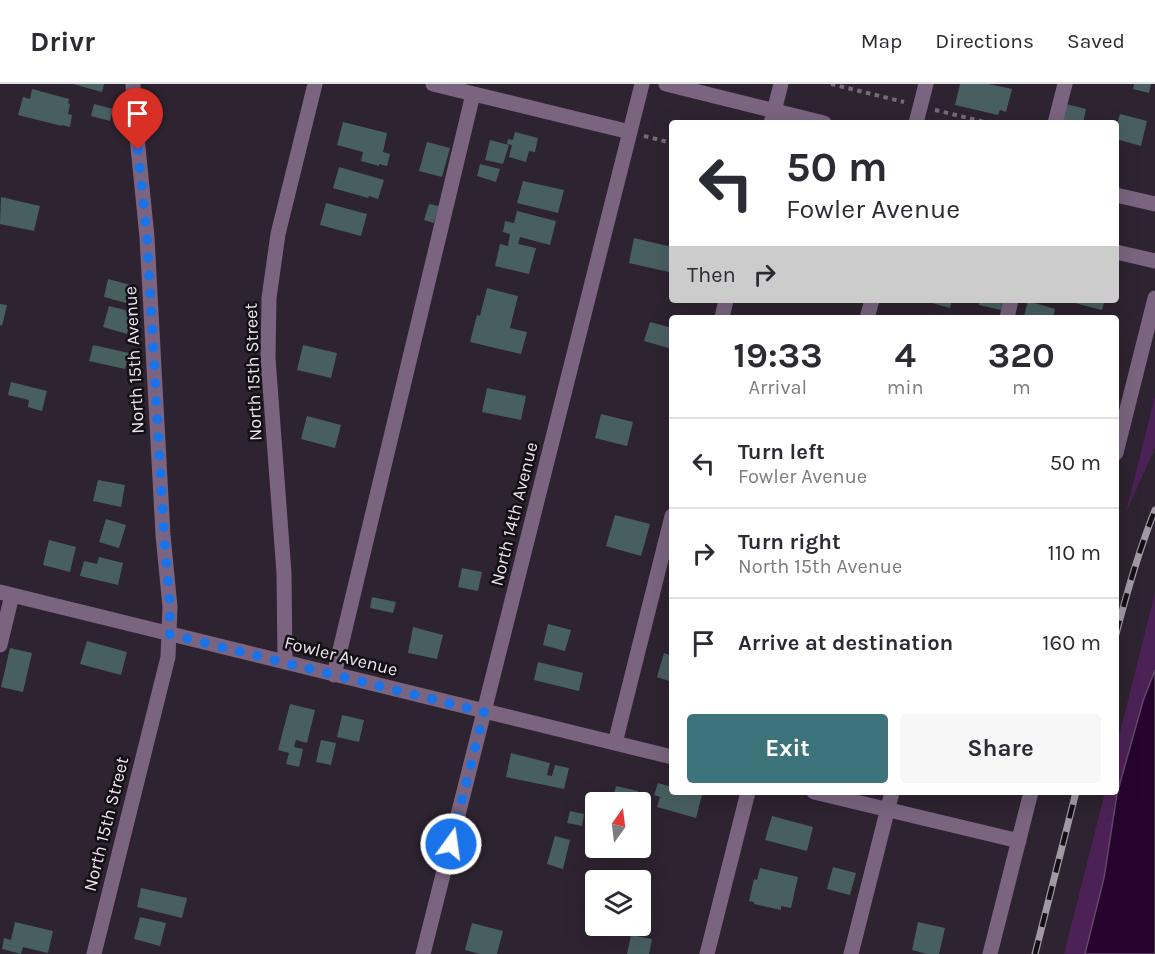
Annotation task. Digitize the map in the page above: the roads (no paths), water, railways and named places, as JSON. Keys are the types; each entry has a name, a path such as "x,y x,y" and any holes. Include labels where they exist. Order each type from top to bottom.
{"street":[{"name":"North 15th Avenue","path":"133,84 147,237 170,607 169,634"},
{"name":"North 15th Street","path":"285,663 284,573 268,358 269,298 278,234 315,84"},
{"path":"433,84 630,132"},
{"name":"North 14th Avenue","path":"423,954 642,84"},
{"path":"666,84 773,117 798,120"},
{"path":"773,117 781,84"},
{"path":"917,120 926,84"},
{"path":"1056,120 1065,84"},
{"path":"334,675 473,94"},
{"path":"1119,196 1155,204"},
{"path":"1119,253 1155,261"},
{"path":"1119,441 1155,298"},
{"path":"615,744 669,528"},
{"name":"Fowler Avenue","path":"6,594 669,757"},
{"path":"0,645 6,594"},
{"name":"North 15th Street","path":"94,954 168,657 169,634"},
{"path":"707,954 747,795"},
{"path":"826,795 1018,842"},
{"path":"851,954 891,795"},
{"path":"990,954 1030,795"}],"railway":[{"path":"1119,624 1155,510"},
{"path":"1035,954 1075,795"}]}
